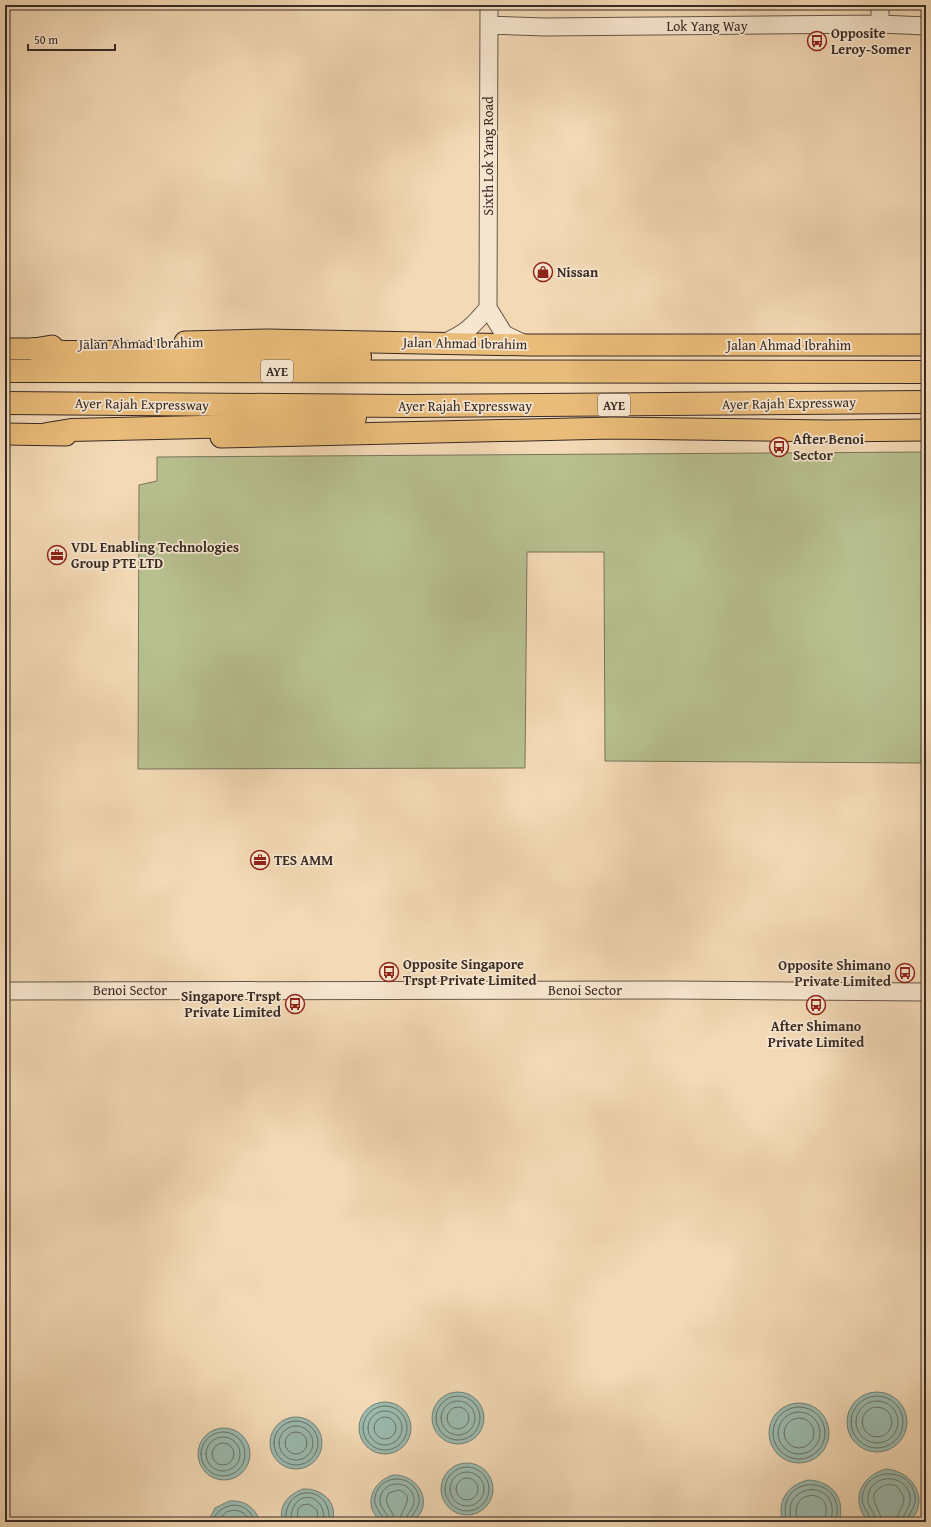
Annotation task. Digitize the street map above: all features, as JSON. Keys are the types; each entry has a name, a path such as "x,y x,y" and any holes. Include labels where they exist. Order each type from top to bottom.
{"highway":[{"path":"34,349 64,352 213,352 440,360 549,371"},
{"name":"AYE","path":"5,371 926,372"},
{"name":"Ayer Rajah Expressway","path":"5,403 406,406 926,402"},
{"path":"47,434 71,430 108,428 244,426 314,422 388,415 398,412 406,406"}],"main road":[{"name":"Jalan Ahmad Ibrahim","path":"5,349 34,349 64,344 268,340 443,342 529,345 926,345"},
{"path":"5,434 133,437 282,437 612,428 828,431 926,430"}],"street":[{"name":"Sixth Lok Yang Road","path":"488,308 489,5"},
{"path":"880,5 880,24"},
{"name":"Lok Yang Way","path":"489,25 545,27 880,24 926,26"},
{"path":"443,342 461,335 468,330 488,308 504,334 529,345"},
{"name":"Benoi Sector","path":"5,991 770,990 926,992"}],"green space":[{"path":"926,452 926,763 605,761 604,552 527,552 525,768 138,769 139,485 157,481 157,457"}],"water":[{"path":"453,1392 463,1392 472,1396 480,1404 484,1413 484,1423 480,1432 472,1440 463,1444 453,1444 444,1440 436,1432 432,1423 432,1413 436,1404 444,1396"},
{"path":"871,1392 883,1392 894,1397 902,1405 907,1416 905,1434 894,1447 883,1452 871,1452 860,1447 852,1439 847,1428 847,1416 852,1405 860,1397"},
{"path":"380,1402 390,1402 399,1406 407,1414 411,1423 411,1433 407,1442 399,1450 390,1454 380,1454 371,1450 363,1442 359,1433 359,1423 363,1414 371,1406"},
{"path":"793,1403 805,1403 816,1408 824,1416 829,1427 827,1445 816,1458 805,1463 793,1463 782,1458 774,1450 769,1439 769,1427 774,1416 782,1408"},
{"path":"291,1417 301,1417 310,1421 318,1429 322,1438 322,1448 318,1457 310,1465 301,1469 291,1469 282,1465 274,1457 270,1448 270,1438 274,1429 282,1421"},
{"path":"219,1428 229,1428 238,1432 246,1440 250,1449 250,1459 246,1468 238,1476 229,1480 219,1480 210,1476 202,1468 198,1459 198,1449 202,1440 210,1432"},
{"path":"462,1463 472,1463 481,1467 489,1475 493,1484 493,1494 489,1503 481,1511 472,1515 462,1515 453,1511 445,1503 441,1494 441,1484 445,1475 453,1467"},
{"path":"886,1469 896,1471 904,1475 911,1481 916,1489 919,1497 919,1506 909,1522 869,1522 863,1514 860,1506 860,1491 870,1477 877,1472"},
{"path":"393,1475 402,1476 410,1480 417,1485 421,1492 423,1507 419,1515 412,1522 382,1522 372,1509 371,1502 375,1489 385,1478"},
{"path":"808,1480 817,1481 824,1484 835,1492 839,1498 840,1505 841,1513 839,1522 783,1522 781,1507 785,1495 789,1490 801,1482"},
{"path":"303,1489 316,1491 327,1498 333,1508 334,1515 332,1522 283,1522 282,1511 286,1501 293,1494"},
{"path":"229,1501 245,1503 252,1508 260,1522 208,1522 215,1508"}],"place":[{"name":"Opposite Leroy-Somer","path":"817,41"},
{"name":"Nissan","path":"543,272"},
{"name":"After Benoi Sector","path":"779,447"},
{"name":"VDL Enabling Technologies Group PTE LTD","path":"57,555"},
{"name":"TES AMM","path":"260,860"},
{"name":"Opposite Singapore Trspt Private Limited","path":"389,972"},
{"name":"Opposite Shimano Private Limited","path":"905,973"},
{"name":"Singapore Trspt Private Limited","path":"295,1004"},
{"name":"After Shimano Private Limited","path":"816,1005"}]}
